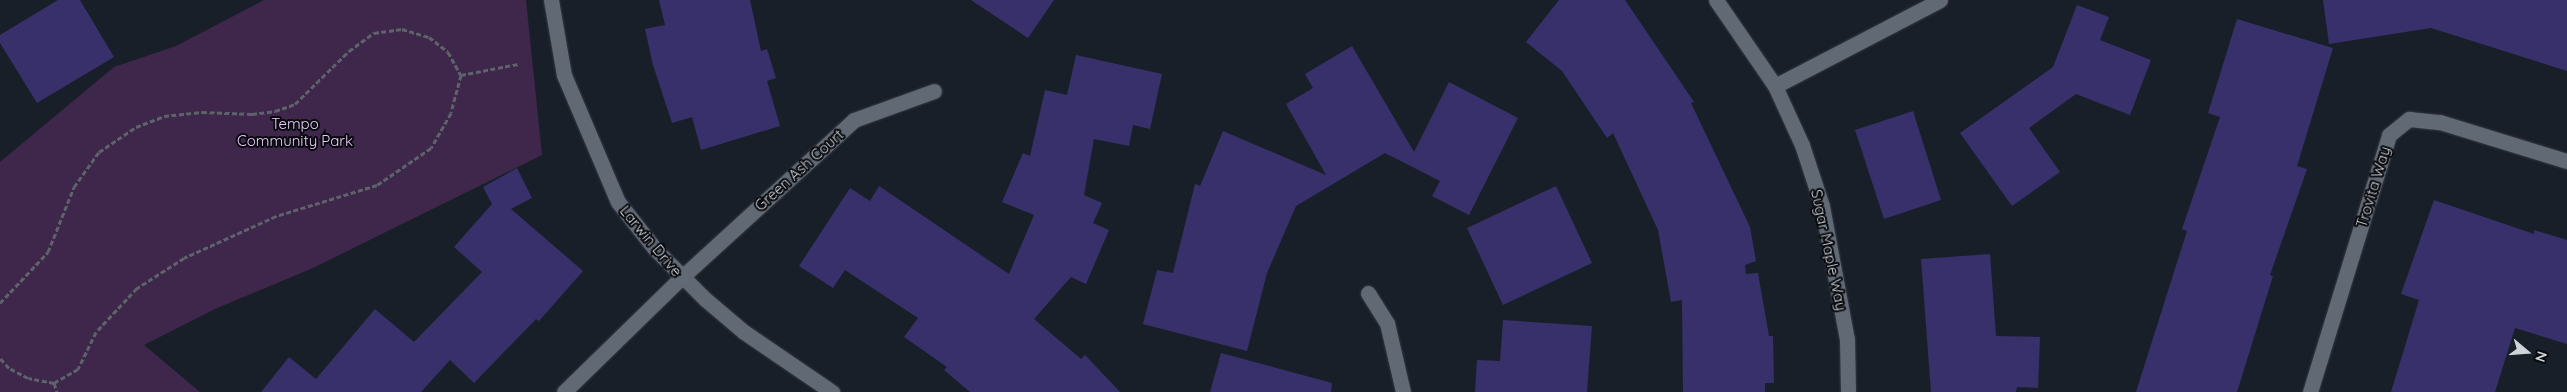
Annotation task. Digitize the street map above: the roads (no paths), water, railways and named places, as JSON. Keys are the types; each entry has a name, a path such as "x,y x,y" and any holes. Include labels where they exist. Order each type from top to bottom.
{"street":[{"name":"Larwin Drive","path":"551,0 564,75 618,202 681,278 744,332 832,392"},
{"name":"Sugar Maple Way","path":"1716,0 1775,86 1802,145 1822,206 1847,339 1848,392"},
{"path":"1775,86 1940,0"},
{"name":"Green Ash Court","path":"564,392 681,278 854,120 934,90"},
{"name":"Trovita Way","path":"2310,392 2388,135 2409,119 2440,122 2567,162"},
{"path":"1368,293 1386,323 1403,392"}],"park label":[{"name":"Tempo Community Park","path":"295,132"}]}
